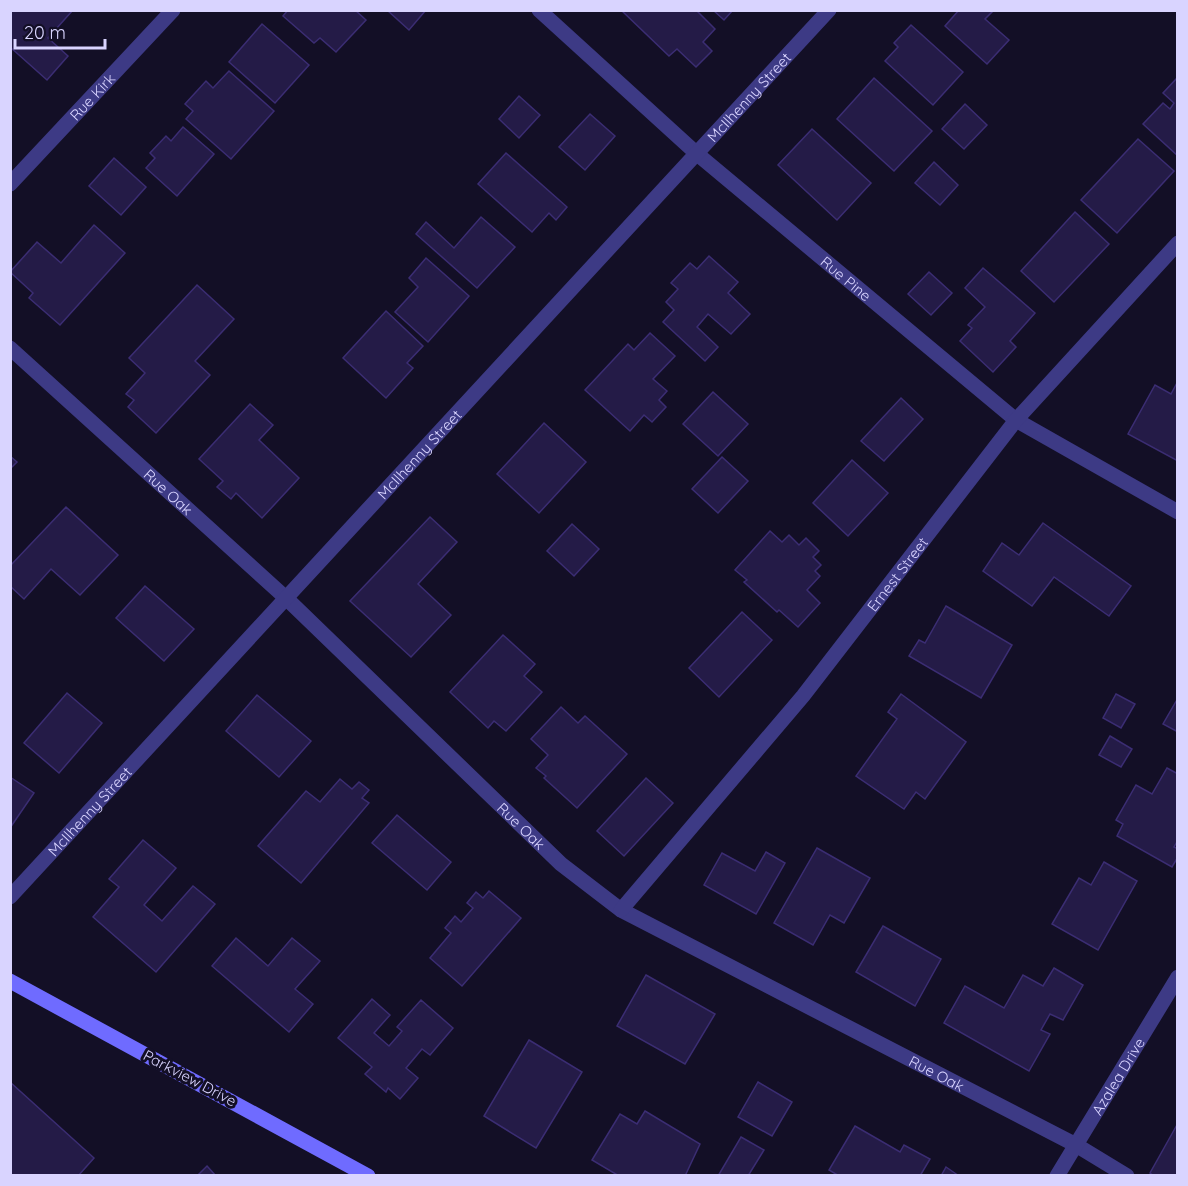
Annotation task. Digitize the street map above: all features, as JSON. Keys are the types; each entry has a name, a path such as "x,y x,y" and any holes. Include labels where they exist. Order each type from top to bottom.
{"main road":[{"name":"Parkview Drive","path":"10,981 368,1176"}],"street":[{"name":"Rue Kirk","path":"10,184 173,10"},
{"name":"Rue Pine","path":"539,10 696,153 1016,420 1178,512"},
{"name":"McIlhenny Street","path":"10,897 829,10"},
{"name":"Ernest Street","path":"621,910 803,696 1016,420 1178,243"},
{"name":"Rue Oak","path":"10,348 287,599 561,864 621,910 1077,1144 1127,1176"},
{"name":"Azalea Drive","path":"1057,1176 1178,977"}],"building":[{"path":"10,10 73,10 48,38 68,56 47,80 10,47"},
{"path":"288,10 355,10 366,20 336,52 320,38 314,43 283,16"},
{"path":"387,10 426,10 409,30"},
{"path":"621,10 696,10 715,29 703,42 712,51 696,67 677,49 669,56"},
{"path":"713,10 733,10 724,20"},
{"path":"959,10 994,10 985,19 1009,40 987,64 945,26"},
{"path":"262,24 309,65 275,103 229,62"},
{"path":"911,25 963,72 933,105 885,61 898,47 894,43"},
{"path":"229,71 274,111 231,159 186,119 193,111 185,104 206,81 213,88"},
{"path":"1178,77 1178,156 1143,124 1163,103 1170,109 1174,103 1163,93"},
{"path":"874,78 932,131 894,171 837,119"},
{"path":"519,96 540,115 519,138 499,119"},
{"path":"965,104 987,125 964,149 942,129"},
{"path":"590,114 615,136 585,170 559,147"},
{"path":"183,127 214,154 177,196 146,168 155,158 150,153 166,136 171,141"},
{"path":"812,129 871,183 837,220 778,165"},
{"path":"1138,139 1174,171 1117,233 1081,200"},
{"path":"506,153 567,207 556,220 549,213 532,232 478,184"},
{"path":"114,158 146,187 121,215 89,186"},
{"path":"934,162 958,185 940,205 915,183"},
{"path":"1075,212 1109,244 1054,302 1021,271"},
{"path":"481,217 515,247 477,288 416,234 426,222 454,248"},
{"path":"94,225 125,253 60,325 29,298 33,293 10,272 37,242 61,263"},
{"path":"709,256 738,282 728,293 750,314 731,334 708,314 697,327 718,347 705,361 663,322 674,310 666,302 678,289 671,283 690,263 697,269"},
{"path":"426,258 469,296 428,342 395,312 418,287 409,278"},
{"path":"983,268 1035,313 1010,341 1016,347 993,372 960,341 972,328 968,325 985,307 965,288"},
{"path":"929,272 952,293 931,315 908,294"},
{"path":"197,285 234,319 195,361 210,375 156,433 128,407 134,400 126,394 145,373 129,358"},
{"path":"386,311 423,346 407,363 413,368 386,398 343,358"},
{"path":"650,333 675,356 653,379 667,391 659,400 666,407 652,422 644,415 630,431 585,390 628,344 634,350"},
{"path":"1178,381 1178,461 1128,434 1155,385 1171,394"},
{"path":"713,392 748,424 718,456 683,424"},
{"path":"901,398 923,419 884,461 861,441"},
{"path":"250,404 273,425 259,440 299,478 262,518 236,493 231,499 217,487 223,481 199,459"},
{"path":"544,423 586,462 539,513 497,474"},
{"path":"10,456 17,462 10,469"},
{"path":"722,457 748,481 718,513 692,489"},
{"path":"852,460 888,493 848,536 813,503"},
{"path":"66,507 118,555 80,595 51,569 24,599 10,586 10,566"},
{"path":"430,517 457,542 418,584 451,615 411,657 350,601"},
{"path":"1043,523 1131,586 1109,616 1054,577 1032,606 983,571 1002,543 1019,555"},
{"path":"572,524 599,549 574,576 547,551"},
{"path":"770,531 782,542 789,535 799,545 806,538 819,551 813,557 821,565 815,571 820,576 807,590 820,603 798,627 779,610 777,612 744,582 747,580 735,570"},
{"path":"145,586 194,629 164,661 116,618"},
{"path":"946,606 1012,645 981,698 909,656 919,640 925,643"},
{"path":"742,612 772,640 719,697 689,668"},
{"path":"503,635 535,664 524,676 542,692 506,731 494,721 488,728 450,692"},
{"path":"67,693 102,723 59,773 24,743"},
{"path":"901,694 966,742 925,799 916,792 904,809 856,776 897,719 888,712"},
{"path":"1116,694 1135,704 1121,728 1103,718"},
{"path":"257,695 311,741 279,777 226,731"},
{"path":"1178,698 1178,732 1163,724"},
{"path":"561,707 578,723 585,716 627,754 577,808 536,768 548,755 531,739"},
{"path":"1110,736 1132,749 1121,767 1099,755"},
{"path":"1167,768 1178,774 1178,840 1174,847 1178,849 1178,857 1172,867 1117,836 1123,824 1116,820 1136,785 1152,794"},
{"path":"10,777 34,793 10,828"},
{"path":"646,778 673,803 624,856 597,831"},
{"path":"340,779 352,789 359,782 369,790 362,798 369,803 301,883 258,846 306,791 320,802"},
{"path":"397,815 451,862 427,890 372,843"},
{"path":"143,840 176,868 144,905 162,921 193,886 215,904 156,972 93,917 119,887 109,879"},
{"path":"817,848 870,878 844,923 830,915 813,945 774,923"},
{"path":"766,852 785,863 756,914 704,885 722,853 755,871"},
{"path":"1104,862 1137,881 1098,950 1052,924 1079,878 1091,885"},
{"path":"489,891 521,918 462,986 430,958 451,933 445,928 455,916 461,922 473,908 467,903 476,892 483,898"},
{"path":"883,926 941,959 915,1006 856,972"},
{"path":"236,938 268,966 292,938 320,961 295,989 313,1004 289,1032 212,966"},
{"path":"1054,968 1083,985 1063,1020 1050,1014 1041,1030 1050,1034 1029,1071 944,1023 965,986 1004,1008 1023,975 1043,986"},
{"path":"646,975 715,1014 685,1064 617,1026"},
{"path":"372,999 390,1015 374,1033 389,1046 402,1031 397,1027 421,1000 453,1028 430,1055 422,1049 406,1068 418,1078 400,1099 388,1088 386,1092 365,1074 372,1067 338,1038"},
{"path":"529,1040 582,1072 536,1148 484,1116"},
{"path":"10,1082 94,1158 78,1176 10,1176"},
{"path":"758,1082 792,1102 772,1136 738,1117"},
{"path":"645,1111 700,1144 685,1176 619,1176 592,1160 620,1114 637,1124"},
{"path":"1178,1123 1178,1176 1154,1176 1150,1173"},
{"path":"855,1126 900,1152 904,1145 930,1159 920,1176 839,1176 829,1170"},
{"path":"741,1137 764,1150 748,1176 718,1176"},
{"path":"207,1166 216,1176 197,1176"},
{"path":"946,1167 959,1176 941,1176"}]}
